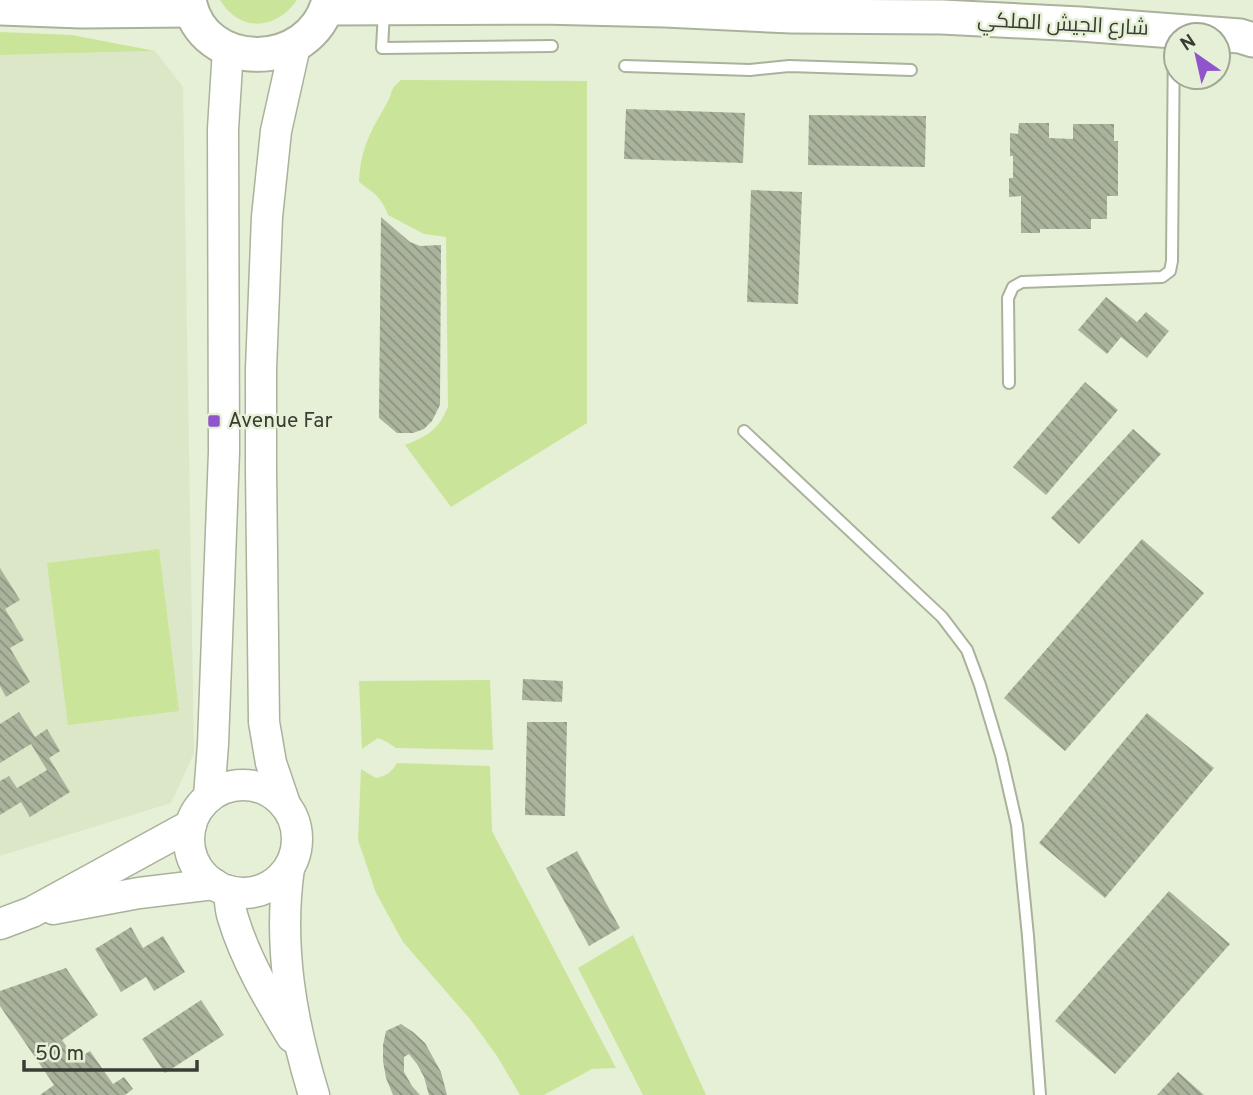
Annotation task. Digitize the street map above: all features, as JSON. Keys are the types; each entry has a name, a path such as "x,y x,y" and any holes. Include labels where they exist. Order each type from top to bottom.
{"main road":[{"name":"شارع الجيش الملكي","path":"328,4 384,8 541,7 791,16 942,18 1080,24 1162,31"},
{"path":"0,8 80,11 190,5 200,26 212,39 228,49 250,55 273,54 295,46 314,30 328,4"},
{"name":"شارع الجيش الملكي","path":"1232,36 1253,40"}],"street":[{"path":"295,46 276,131 267,217 261,369 264,722 271,763 285,804 294,819 297,835 296,852 289,868 285,896 284,938 287,975 301,1052 314,1095"},
{"path":"209,797 214,744 224,452 223,129 228,49"},
{"path":"285,804 272,793 257,786 224,788 209,797 198,809 191,825 189,842 201,873 222,887 261,985 301,1052"},
{"path":"0,924 32,912 191,825"},
{"path":"32,912 139,893 222,887 246,892 263,889 289,868"}],"lane":[{"path":"384,8 383,48 552,46"},
{"path":"625,65 750,70 789,66 911,70"},
{"path":"1009,383 1008,298 1013,287 1022,282 1162,277 1170,271 1173,91"},
{"path":"744,431 942,617 967,650 1001,755 1017,825 1040,1095"}],"shaded area":[{"path":"155,51 183,87 194,753 171,803 0,856 0,55"}],"green space":[{"path":"220,0 297,0 279,17 258,24 238,18 228,11"},
{"path":"0,32 72,35 155,51 0,55"},
{"path":"401,80 587,81 587,423 451,507 405,445 431,431 448,407 446,237 424,234 388,215 377,196 359,182 367,141 393,89"},
{"path":"159,549 179,711 68,725 47,563"},
{"path":"490,680 493,750 396,748 378,738 362,749 359,681"},
{"path":"397,763 490,766 492,831 616,1068 592,1069 544,1095 520,1095 497,1056 470,1019 403,942 376,893 358,840 361,769 376,778 388,774"},
{"path":"633,935 706,1095 643,1095 578,968"}],"building":[{"path":"626,109 745,113 743,163 624,159"},
{"path":"809,115 926,116 925,167 808,165"},
{"path":"1019,123 1049,123 1049,138 1073,139 1073,124 1114,124 1114,141 1118,141 1118,196 1107,196 1107,219 1091,219 1091,229 1040,229 1040,233 1021,233 1021,196 1009,197 1009,178 1013,178 1010,133 1018,134"},
{"path":"751,190 802,192 798,304 747,302"},
{"path":"381,217 410,242 420,246 441,245 440,405 432,421 424,429 413,433 397,433 379,418"},
{"path":"1106,297 1137,322 1146,312 1169,331 1147,358 1121,337 1107,354 1078,330"},
{"path":"1085,382 1118,410 1046,495 1013,467"},
{"path":"1133,429 1161,454 1079,544 1051,518"},
{"path":"1142,539 1204,593 1065,751 1004,698"},
{"path":"0,568 20,600 5,609 24,640 10,648 30,682 6,697 0,686"},
{"path":"523,679 563,681 562,702 522,700"},
{"path":"19,712 35,737 47,729 60,751 49,758 70,792 30,817 21,802 0,815 0,781 9,776 17,788 47,770 31,744 0,763 0,724"},
{"path":"1147,713 1214,768 1105,898 1039,843"},
{"path":"527,722 567,722 565,816 525,815"},
{"path":"577,851 620,928 589,946 546,868"},
{"path":"1169,891 1230,944 1115,1074 1055,1021"},
{"path":"131,927 143,948 163,936 185,972 154,991 146,977 121,992 95,949"},
{"path":"66,968 98,1015 62,1040 76,1060 90,1051 113,1084 124,1077 133,1089 125,1095 40,1095 54,1085 0,1006 0,991"},
{"path":"201,1000 224,1035 165,1073 142,1039"},
{"path":"401,1024 425,1043 441,1072 447,1095 429,1095 424,1077 409,1054 404,1057 404,1072 420,1095 393,1095 386,1078 383,1045 386,1031"},
{"path":"1178,1072 1204,1095 1157,1095"}],"place":[{"name":"Avenue Far","path":"214,421"}]}
